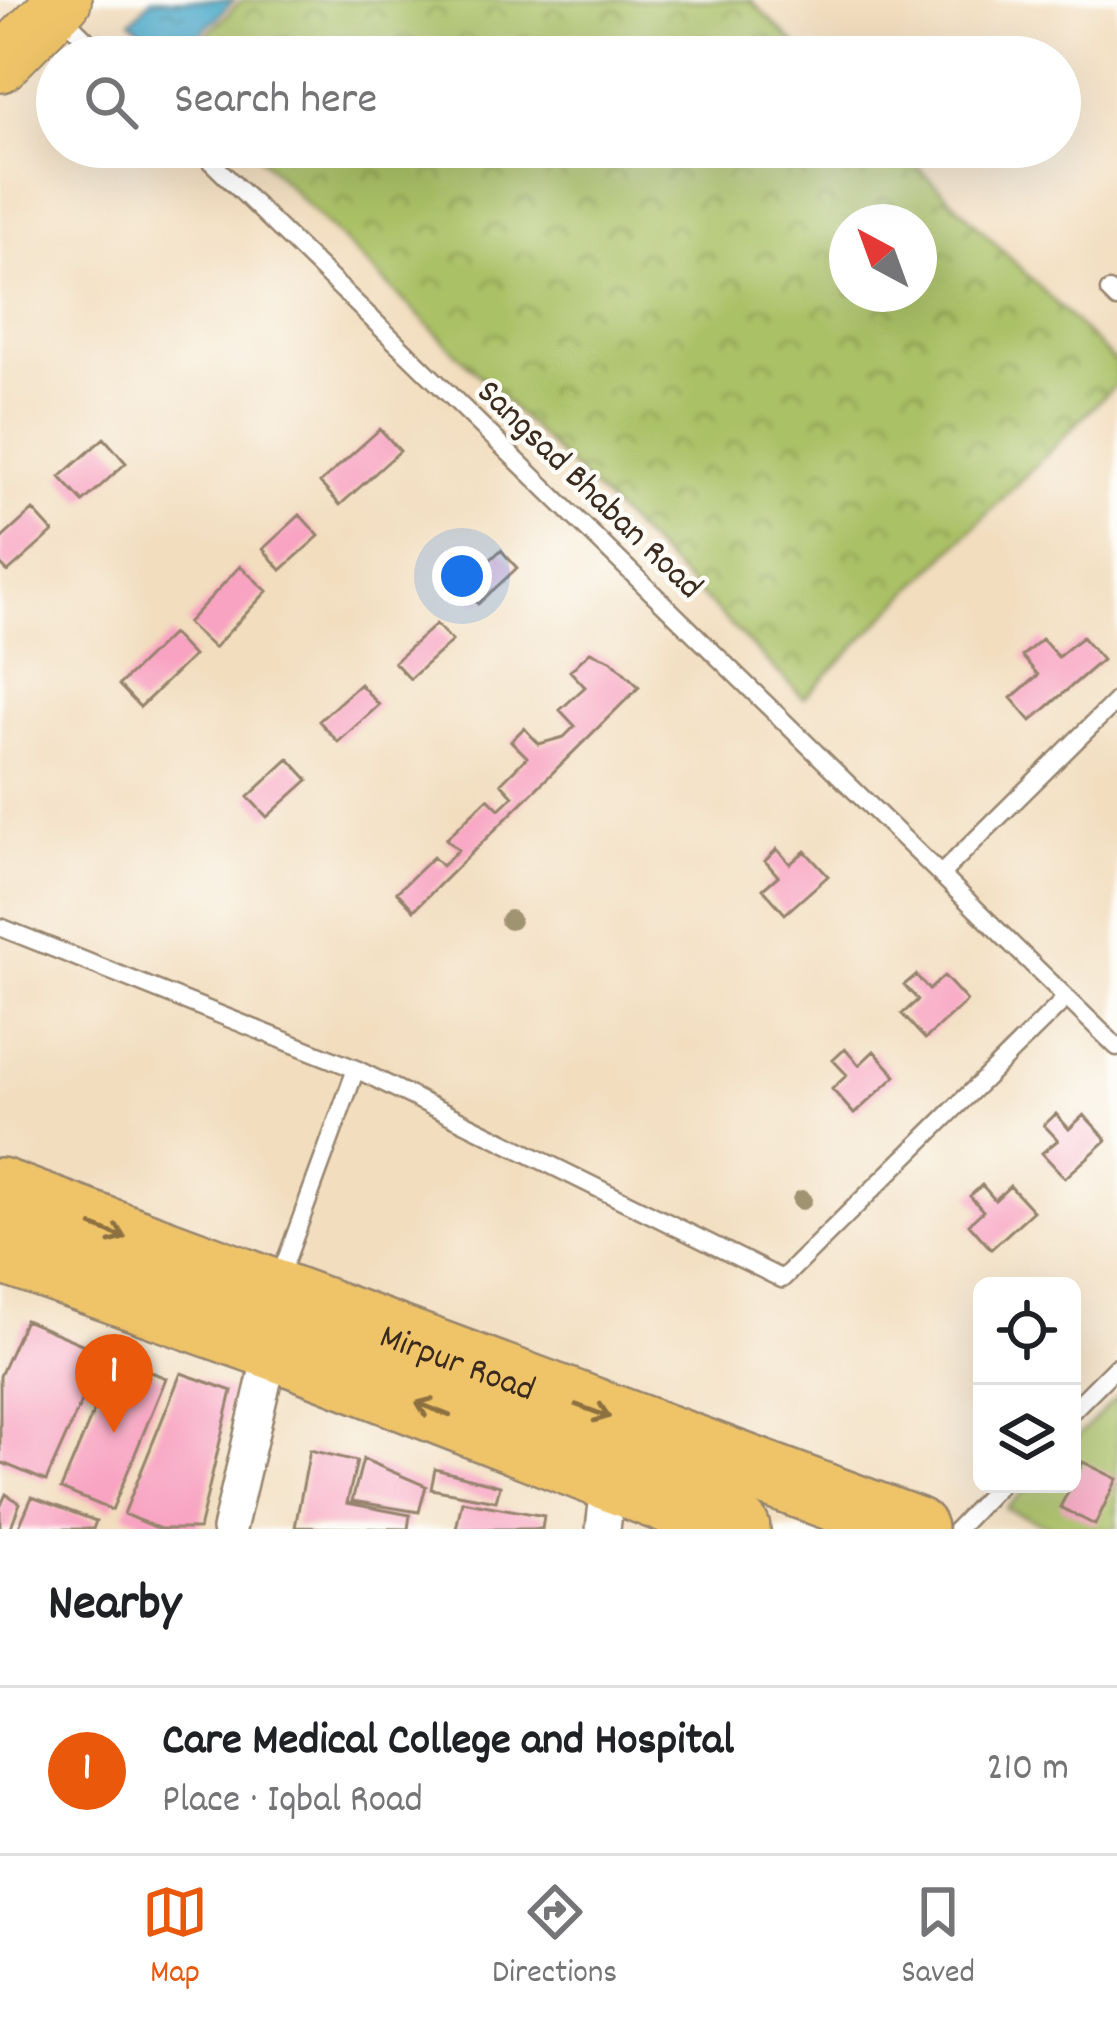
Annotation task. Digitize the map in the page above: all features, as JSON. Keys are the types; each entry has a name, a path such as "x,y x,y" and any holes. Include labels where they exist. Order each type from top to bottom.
{"highway":[{"name":"Mirpur Road","path":"0,1190 273,1321 606,1504 738,1529"},
{"name":"Mirpur Road","path":"0,1251 273,1321 915,1529"}],"main road":[{"path":"0,24 47,2"},
{"path":"0,65 47,2"}],"street":[{"path":"229,1529 273,1321"}],"lane":[{"path":"47,2 82,36"},
{"name":"Sangsad Bhaban Road","path":"218,168 1117,1047"},
{"path":"941,874 1117,700"},
{"path":"0,927 356,1070 782,1279 1066,998"},
{"path":"273,1321 356,1070"},
{"path":"1081,1402 1117,1366"},
{"path":"957,1529 991,1493"}],"green space":[{"path":"242,0 750,0 787,36 206,36"},
{"path":"270,168 919,168 1117,364 1117,383 804,698"},
{"path":"1117,1397 1117,1529 1055,1529 1006,1509 1022,1493 1081,1493 1081,1433"}],"water":[{"path":"151,0 234,0 199,36 147,36 131,21"}],"building":[{"path":"380,429 400,451 340,505 320,483"},
{"path":"104,438 126,463 83,502 60,477"},
{"path":"33,510 53,532 8,572 0,564 0,540"},
{"path":"300,515 319,536 281,570 263,549"},
{"path":"501,550 517,568 478,604 461,586"},
{"path":"240,566 267,591 214,648 187,623"},
{"path":"436,624 452,641 410,679 394,662"},
{"path":"172,634 193,656 140,707 119,685"},
{"path":"1082,637 1102,660 1031,721 1011,698 1038,675 1022,656 1042,639 1058,657"},
{"path":"590,652 611,660 639,687 414,910 397,892 433,857 442,866 458,850 446,839 488,798 499,809 513,796 501,783 527,757 511,741 524,728 539,744 564,737 575,726 560,710 585,687 570,671"},
{"path":"360,684 379,705 338,742 319,721"},
{"path":"289,759 308,780 267,817 248,797"},
{"path":"777,849 790,864 805,851 828,876 785,914 763,889 778,876 765,861"},
{"path":"916,975 929,990 944,976 967,1001 925,1039 902,1014 918,1000 904,985"},
{"path":"845,1049 859,1065 874,1051 896,1076 854,1114 832,1089 847,1075 833,1060"},
{"path":"1056,1114 1069,1129 1084,1115 1107,1140 1065,1178 1042,1153 1058,1140 1044,1125"},
{"path":"982,1185 995,1200 1010,1186 1033,1211 991,1249 969,1224 983,1211 970,1196"},
{"path":"25,1320 103,1353 46,1481 0,1462 0,1376"},
{"path":"116,1358 166,1378 112,1510 61,1489"},
{"path":"181,1373 232,1391 199,1529 160,1529 124,1514"},
{"path":"310,1450 357,1461 347,1503 410,1515 408,1529 295,1527"},
{"path":"363,1459 426,1486 419,1512 352,1501"},
{"path":"1083,1462 1117,1479 1095,1525 1060,1507 1067,1493 1081,1493"},
{"path":"435,1469 500,1486 496,1501 431,1489"},
{"path":"6,1494 20,1503 10,1529 0,1529 0,1507"},
{"path":"32,1497 96,1521 93,1529 18,1529"},
{"path":"462,1501 544,1516 542,1529 456,1529"}],"place":[{"name":"Care Medical College and Hospital","path":"114,1433"}]}
